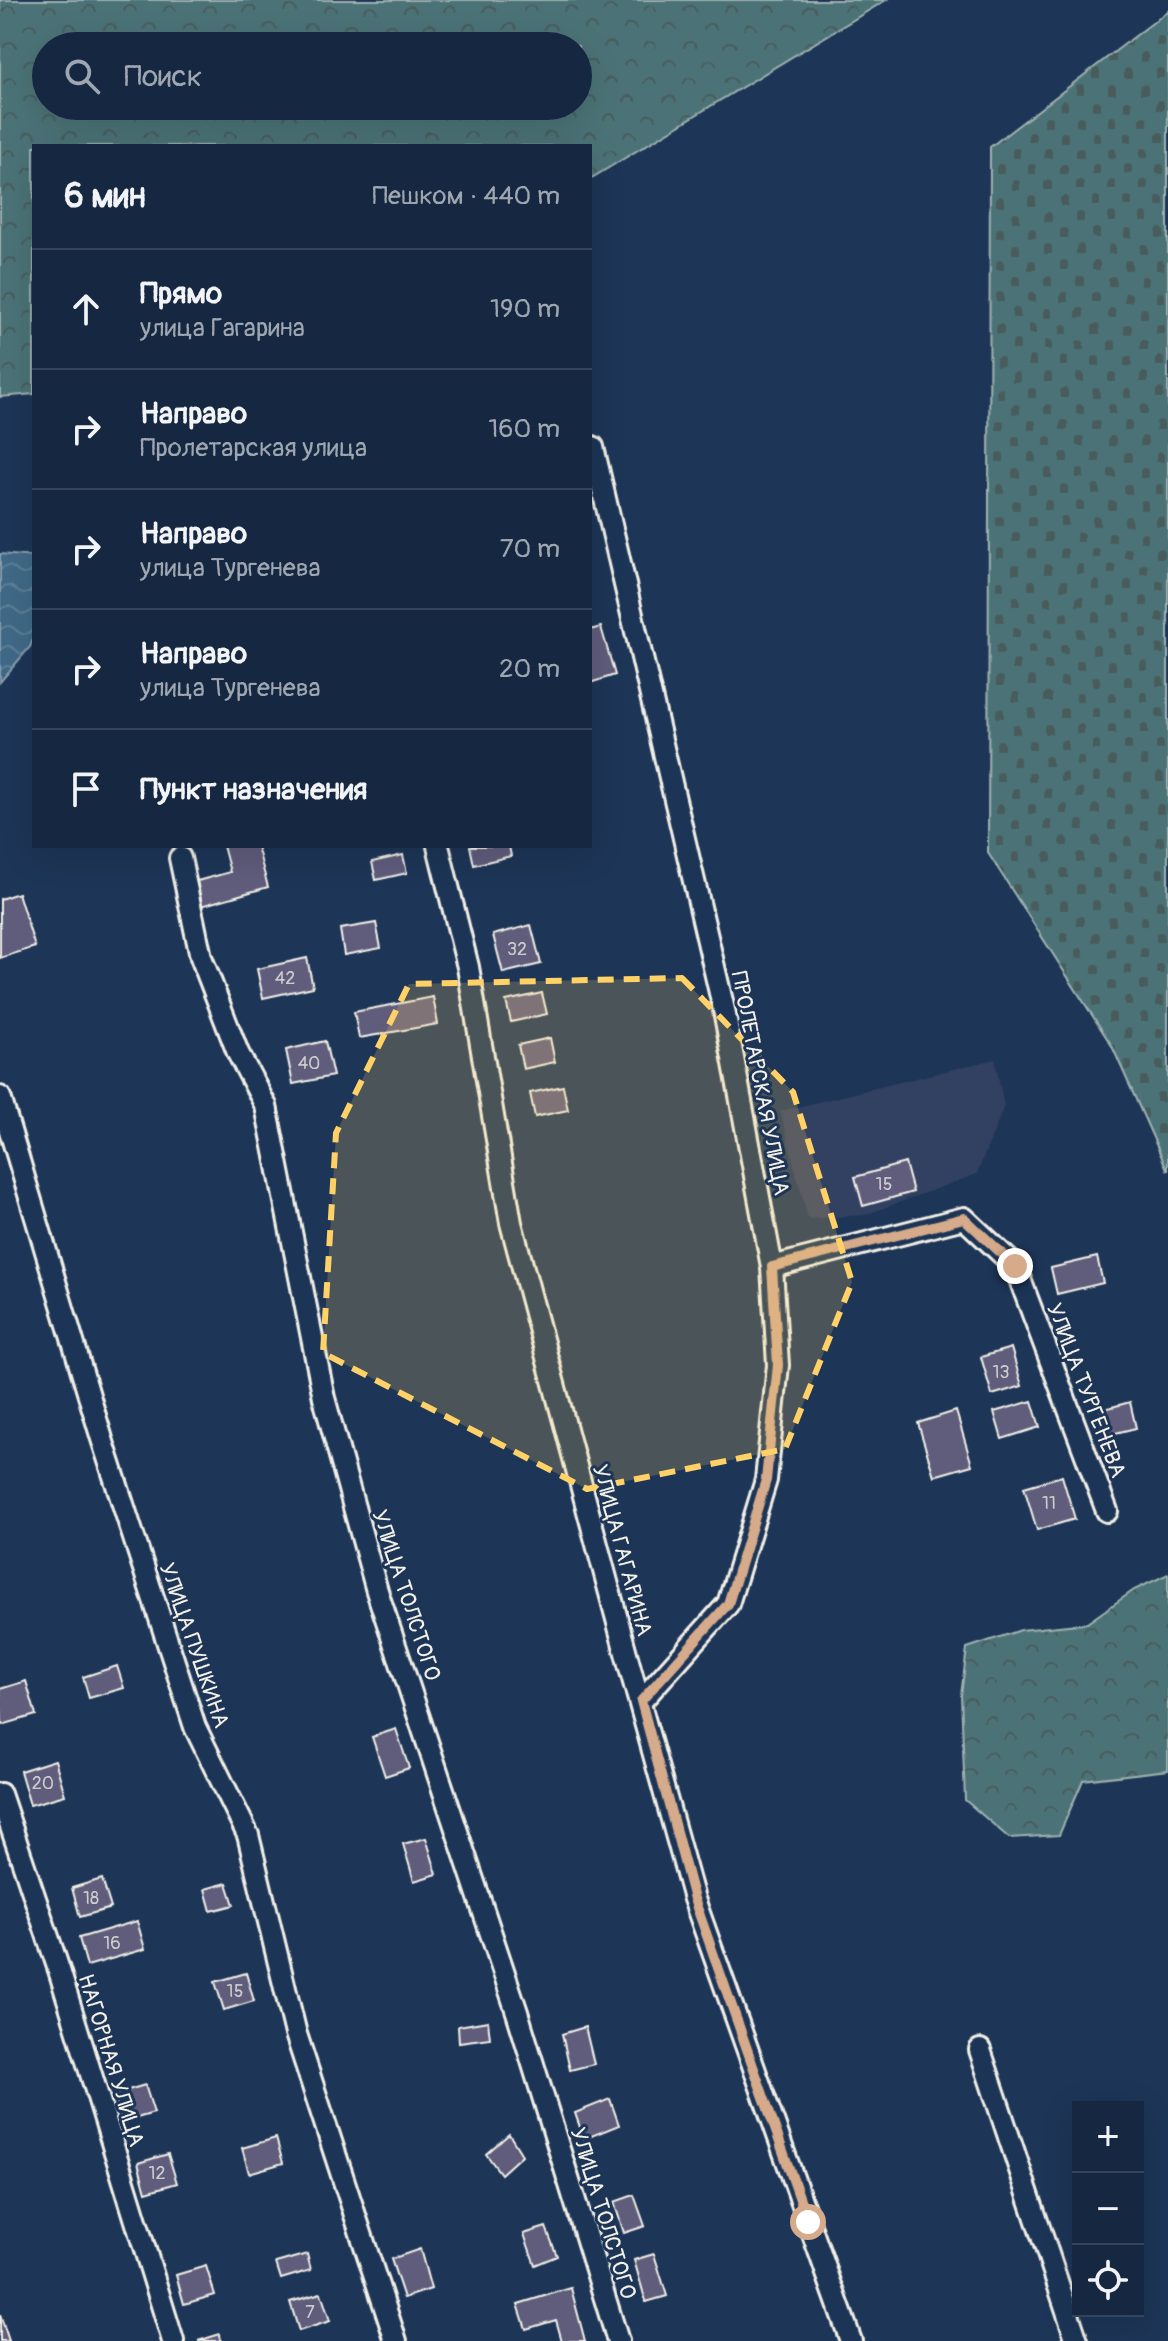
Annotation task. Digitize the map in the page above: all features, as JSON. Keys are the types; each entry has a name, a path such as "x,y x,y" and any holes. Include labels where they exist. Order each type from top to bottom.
{"street":[{"name":"ПРОЛЕТАРСКАЯ УЛИЦА","path":"593,447 724,1010 772,1267 778,1365 766,1480 728,1604 641,1701"},
{"name":"УЛИЦА ГАГАРИНА","path":"438,848 468,967 511,1223 694,1899 851,2341"},
{"name":"УЛИЦА ТОЛСТОГО","path":"180,858 201,957 238,1053 266,1106 324,1398 377,1591 517,2012 618,2341"},
{"name":"УЛИЦА ПУШКИНА","path":"0,1097 102,1439 195,1727 248,1835 296,2034 396,2341"},
{"name":"УЛИЦА ТУРГЕНЕВА","path":"772,1267 964,1218 1015,1266 1107,1511"},
{"name":"НАГОРНАЯ УЛИЦА","path":"0,1794 59,1970 173,2341"},
{"path":"980,2050 1077,2341"}],"highlighted area":[{"path":"682,978 793,1092 852,1282 785,1449 587,1489 323,1353 336,1133 409,984"}],"shaded area":[{"path":"995,1059 1004,1106 977,1174 865,1215 808,1219 780,1111"}],"green space":[{"path":"0,0 886,0 592,178 592,144 32,144 32,394 0,397"},
{"path":"1168,11 1168,1171 1112,1046 988,853 990,147"},
{"path":"1168,1574 1168,1770 1083,1780 1059,1835 1009,1838 965,1800 961,1695 967,1648 1021,1630 1087,1623 1134,1590"}],"water":[{"path":"0,554 32,557 32,642 0,682"}],"building":[{"path":"601,627 615,675 592,682 592,629"},
{"path":"224,848 258,848 268,887 197,907 190,883 230,872"},
{"path":"470,848 509,848 511,856 474,865"},
{"path":"403,855 407,873 376,880 372,862"},
{"path":"18,893 35,947 0,958 0,899"},
{"path":"376,923 381,948 344,955 340,929"},
{"path":"531,925 541,964 503,973 493,935"},
{"path":"307,958 313,987 263,998 257,969"},
{"path":"542,993 547,1014 511,1022 506,1001"},
{"path":"433,997 438,1024 359,1038 354,1012"},
{"path":"550,1038 555,1062 523,1069 518,1045"},
{"path":"325,1041 333,1076 293,1084 286,1050"},
{"path":"563,1086 568,1110 535,1117 530,1093"},
{"path":"905,1163 913,1192 863,1206 855,1177"},
{"path":"1097,1257 1103,1283 1057,1294 1051,1268"},
{"path":"1011,1348 1022,1386 992,1395 981,1357"},
{"path":"1032,1401 1040,1427 1002,1439 994,1412"},
{"path":"1130,1402 1136,1428 1107,1435 1101,1410"},
{"path":"956,1411 972,1465 934,1476 918,1423"},
{"path":"1062,1476 1075,1519 1037,1530 1024,1487"},
{"path":"117,1666 124,1688 89,1698 83,1677"},
{"path":"26,1681 36,1715 2,1725 0,1689"},
{"path":"396,1729 409,1768 385,1776 372,1737"},
{"path":"55,1760 65,1795 30,1805 20,1771"},
{"path":"426,1838 437,1874 414,1881 403,1844"},
{"path":"102,1879 111,1908 80,1917 72,1888"},
{"path":"227,1883 234,1905 211,1911 205,1889"},
{"path":"137,1921 145,1949 87,1966 79,1938"},
{"path":"246,1973 254,2001 224,2010 215,1982"},
{"path":"488,2021 490,2038 459,2042 458,2026"},
{"path":"585,2027 594,2064 570,2070 562,2034"},
{"path":"145,2085 154,2113 123,2122 115,2094"},
{"path":"610,2099 619,2125 584,2139 575,2113"},
{"path":"509,2134 522,2155 501,2174 486,2154"},
{"path":"276,2138 283,2163 249,2173 242,2148"},
{"path":"168,2154 177,2183 146,2192 138,2163"},
{"path":"634,2195 645,2226 624,2233 614,2202"},
{"path":"546,2227 557,2256 535,2265 524,2234"},
{"path":"420,2249 431,2289 404,2298 391,2259"},
{"path":"307,2254 311,2270 281,2279 276,2263"},
{"path":"654,2254 667,2296 646,2302 634,2260"},
{"path":"206,2266 215,2295 184,2304 176,2275"},
{"path":"571,2288 585,2341 562,2341 556,2320 526,2329 518,2304"},
{"path":"321,2293 330,2321 299,2331 290,2302"},
{"path":"0,2314 9,2341 0,2341"},
{"path":"220,2334 221,2341 198,2341"}],"route":[{"path":"808,2222 694,1899 641,1701 728,1604 766,1480 778,1365 772,1267 964,1218 1015,1266"}]}
